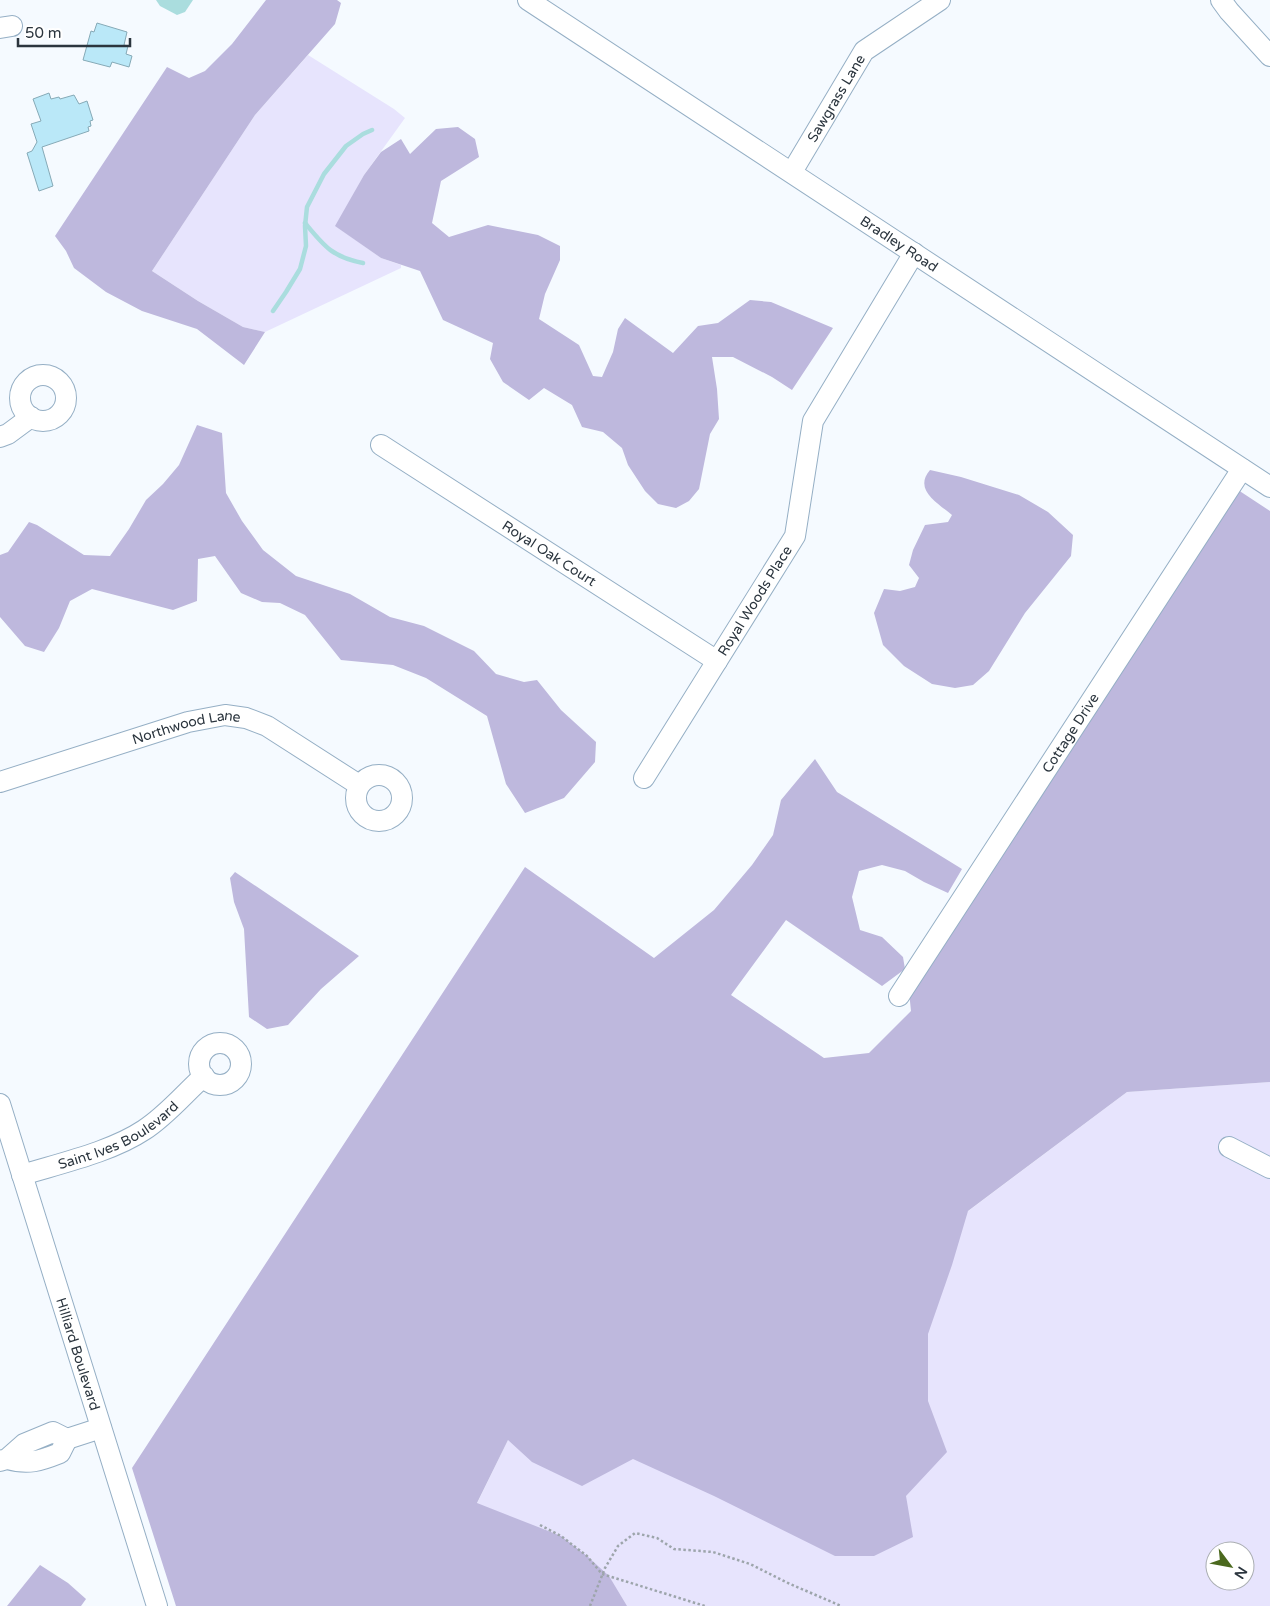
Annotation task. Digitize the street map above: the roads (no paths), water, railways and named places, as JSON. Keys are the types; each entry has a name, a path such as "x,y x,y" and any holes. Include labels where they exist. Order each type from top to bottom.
{"street":[{"name":"Bradley Road","path":"528,0 1270,487"},
{"name":"Sawgrass Lane","path":"792,172 864,51 940,0"},
{"path":"1221,0 1270,56"},
{"name":"Royal Woods Place","path":"644,778 795,536 813,421 914,253"},
{"path":"0,437 16,430 31,417"},
{"name":"Royal Oak Court","path":"381,445 717,661"},
{"name":"Cottage Drive","path":"899,996 1242,469"},
{"name":"Northwood Lane","path":"0,782 188,722 225,715 246,718 267,726 359,785"},
{"name":"Saint Ives Boulevard","path":"22,1175 105,1149 134,1136 154,1122 204,1076"},
{"name":"Hilliard Boulevard","path":"0,1104 158,1606"},
{"path":"1229,1147 1270,1168"},
{"path":"4,1460 20,1463 44,1460 60,1453 67,1439 101,1428"}],"water":[{"path":"156,0 193,0 185,12 177,15 160,6"}],"waterway":[{"path":"273,311 300,269 306,246 305,226 307,207 324,174 346,146 372,130"},
{"path":"305,223 336,254 352,261 363,263"}]}
